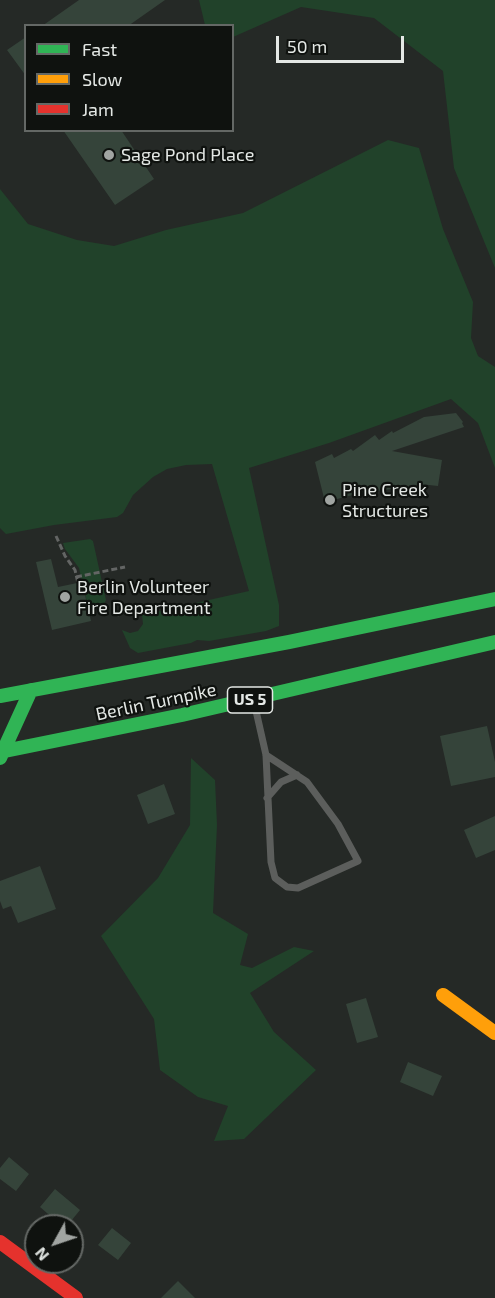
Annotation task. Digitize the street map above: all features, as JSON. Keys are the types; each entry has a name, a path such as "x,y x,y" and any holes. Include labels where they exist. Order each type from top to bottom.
{"main road":[{"name":"Berlin Turnpike","path":"0,696 493,604"},
{"name":"Berlin Turnpike","path":"1,754 253,699 495,642"},
{"path":"1,754 31,690"},
{"path":"443,995 495,1033"},
{"path":"0,1242 76,1298"}],"lane":[{"path":"253,699 266,755 271,862 275,878 287,887 298,888 358,861 339,824 307,782 266,755"},
{"path":"267,798 281,782 297,776"}],"path":[{"path":"56,536 65,556 75,570 78,583"},
{"path":"76,577 125,567"},
{"path":"114,614 119,615"}],"green space":[{"path":"199,0 495,0 495,268 454,168 443,71 374,18 301,7 234,37 234,24 205,24"},
{"path":"388,140 419,148 443,229 473,302 471,338 478,356 495,367 495,468 478,423 451,399 329,443 249,468 279,605 279,626 266,631 209,641 197,640 138,653 130,648 122,630 130,633 138,631 143,624 142,615 249,591 212,464 186,465 167,469 153,477 133,495 123,513 117,517 6,534 0,528 0,189 28,224 77,240 114,246 166,230 243,213"},
{"path":"90,539 93,541 106,600 104,604 88,607 79,568 63,543"},
{"path":"191,758 215,780 217,825 213,913 248,934 240,965 252,968 294,947 314,951 250,993 274,1032 316,1070 244,1139 214,1141 228,1106 198,1097 160,1070 154,1019 101,936 158,878 190,825"}],"building":[{"path":"79,0 165,0 131,24 45,24"},
{"path":"24,38 24,73 7,50"},
{"name":"Sage Pond Place","path":"64,132 122,132 154,179 115,205"},
{"path":"456,413 464,427 392,451 442,460 438,486 420,484 426,493 399,488 377,491 377,489 325,502 315,462 332,454 334,458 351,449 353,451 375,435 379,440 392,431 393,433 424,417"},
{"name":"Berlin Volunteer Fire Department","path":"51,559 58,587 82,582 91,621 52,630 36,562"},
{"path":"487,726 495,762 495,777 451,786 440,736"},
{"path":"164,784 175,814 148,824 137,795"},
{"path":"495,816 495,850 476,858 464,830"},
{"path":"40,866 56,909 18,923 11,906 3,909 0,901 0,881"},
{"path":"366,998 378,1037 357,1043 346,1004"},
{"path":"408,1062 442,1076 433,1096 400,1082"},
{"path":"9,1157 29,1174 16,1191 0,1179 0,1168"},
{"path":"55,1189 80,1210 77,1214 48,1214 40,1207"},
{"path":"112,1228 131,1243 118,1260 98,1245"},
{"path":"178,1281 195,1298 161,1298"}],"traffic: fast":[{"path":"0,696 289,642 495,599"},
{"path":"0,752 182,715 495,642"},
{"path":"0,758 31,690"}],"traffic: slow":[{"path":"443,995 495,1033"}],"traffic: jam":[{"path":"0,1242 76,1298"}],"place":[{"name":"Sage Pond Place","path":"109,155"},
{"name":"Pine Creek Structures","path":"330,500"},
{"name":"Berlin Volunteer Fire Department","path":"65,597"}]}
